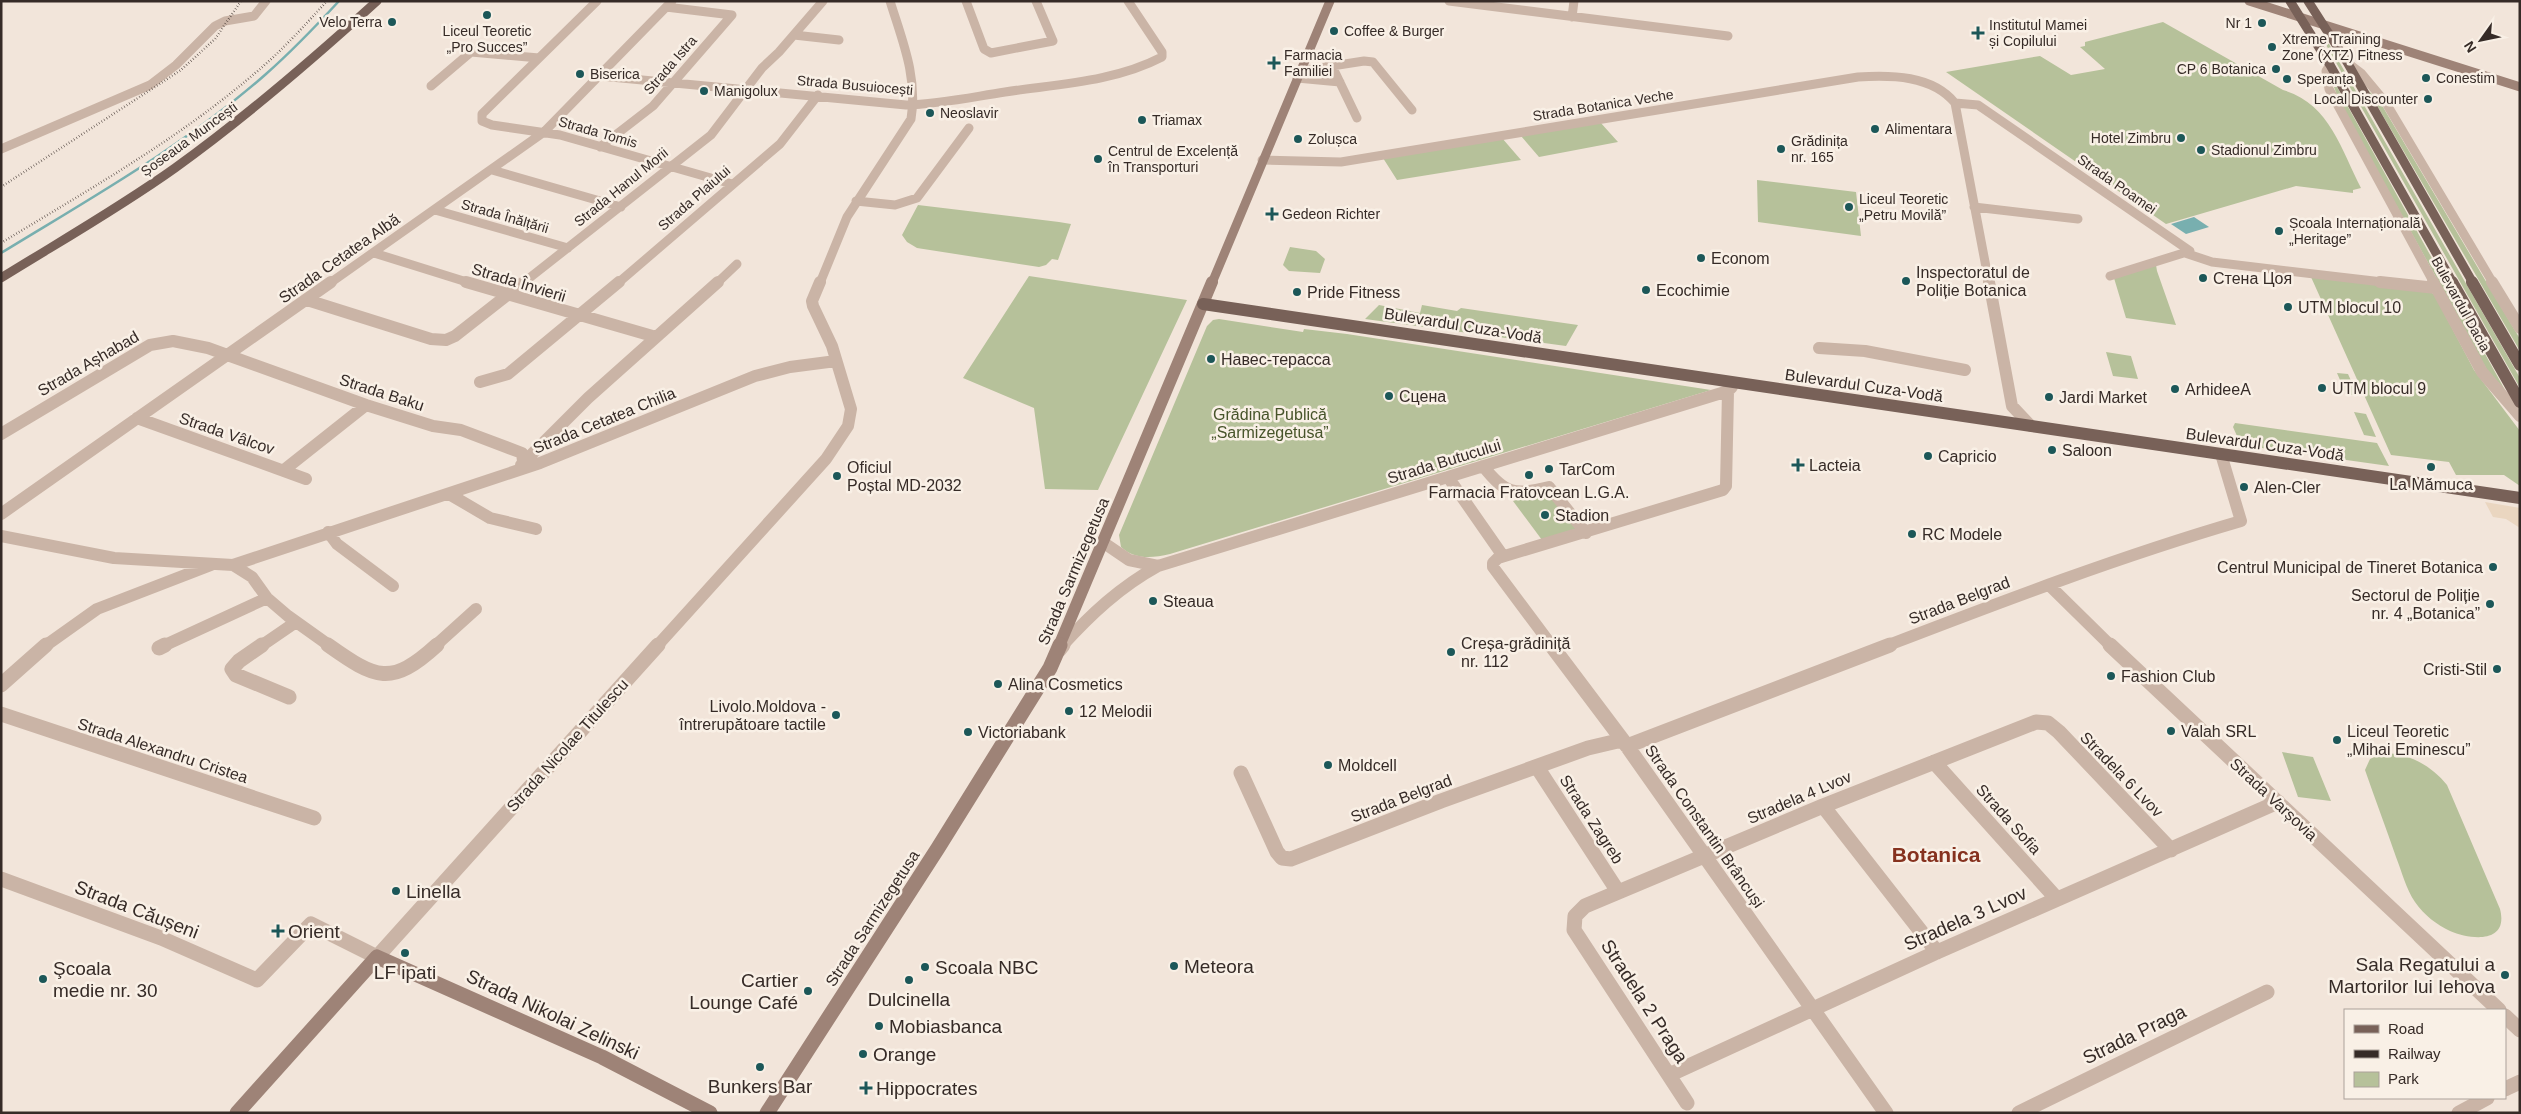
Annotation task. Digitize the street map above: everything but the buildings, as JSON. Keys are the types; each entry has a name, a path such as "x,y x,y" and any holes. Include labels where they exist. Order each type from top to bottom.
{"main road":[{"name":"Șoseaua Muncești","path":"1,278 138,193 217,138 285,83 378,1"},
{"name":"Strada Sarmizegetusa","path":"767,1113 1039,688 1059,650 1330,1"},
{"path":"2249,1 2520,87"},
{"name":"Bulevardul Dacia","path":"2290,1 2330,65 2520,402"},
{"name":"Bulevardul Dacia","path":"2308,1 2348,64 2520,365"},
{"name":"Bulevardul Cuza-Vodă","path":"1203,304 1730,386 2002,421 2520,498"},
{"name":"Strada Nicolae Titulescu","path":"237,1113 377,956"},
{"name":"Strada Nikolai Zelinski","path":"377,956 602,1057 710,1113"}],"street":[{"path":"1,149 150,84 176,65 215,26 225,21 254,16 261,10 266,1"},
{"path":"544,132 492,125 482,121 480,118 597,1"},
{"name":"Strada Hanul Morii","path":"307,300 431,339 446,340 455,336 714,133 762,68 823,1"},
{"path":"836,361 812,301 825,273 841,228 856,201 906,128 914,105 910,73 890,1"},
{"path":"966,1 984,49 992,53 1053,42 1036,1"},
{"name":"Strada Busuiocești","path":"600,76 914,105 1104,76 1145,66 1162,57 1162,52 1128,1"},
{"path":"1449,1 1728,36"},
{"path":"1572,17 1574,1"},
{"name":"Strada Istra","path":"600,147 649,110 732,14 669,4"},
{"name":"Strada Cetatea Albă","path":"1,514 544,132 669,4"},
{"path":"794,35 839,40"},
{"path":"431,86 471,52 539,58"},
{"path":"1299,74 1332,66 1373,62 1412,110"},
{"name":"Bulevardul Dacia","path":"2348,64 2361,73 2386,103 2520,328"},
{"name":"Bulevardul Dacia","path":"2330,65 2326,71 2326,78 2333,96 2436,288 2482,372 2520,416"},
{"path":"1332,66 1357,118"},
{"path":"1299,74 1340,82"},
{"name":"Strada Botanica Veche","path":"1262,160 1341,162 1863,77 1928,83 1947,91 1955,103"},
{"name":"Strada Plaiului","path":"480,382 508,374 580,315 780,144 818,95"},
{"path":"1955,103 2012,406 2031,426"},
{"name":"Strada Poamei","path":"1955,103 1978,104 2190,251 2185,253"},
{"path":"856,201 895,205 918,198 969,128"},
{"name":"Strada Tomis","path":"544,132 732,184"},
{"path":"492,170 621,207"},
{"path":"1974,207 2078,219"},
{"name":"Strada Înălțării","path":"435,210 568,248"},
{"name":"Strada Învierii","path":"374,252 508,295 656,337"},
{"path":"2110,276 2185,253 2212,262 2436,288"},
{"path":"520,466 588,398 737,264"},
{"name":"Strada Așhabad","path":"1,434 156,343 166,341 188,343 225,356"},
{"path":"1819,348 1866,352 1965,370"},
{"name":"Strada Baku","path":"225,356 366,405 433,426 460,430 498,443 522,453 520,466"},
{"name":"Strada Cetatea Chilia","path":"1,536 114,558 233,565 328,532 449,494 520,466 583,447 755,376 790,367 836,361"},
{"name":"Strada Nicolae Titulescu","path":"377,956 835,446 849,425 852,414 836,361"},
{"path":"1498,560 1723,490 1726,486 1730,386"},
{"name":"Strada Butucului","path":"1059,650 1114,592 1158,566 1483,466 1730,386"},
{"path":"284,470 366,405"},
{"path":"2002,421 2012,406"},
{"name":"Strada Vâlcov","path":"137,418 306,479"},
{"name":"Strada Belgrad","path":"1241,773 1277,852 1287,859 1441,800 1588,748 1624,743 2004,601 2181,539 2241,521 2221,454"},
{"path":"1483,466 1498,484 1510,492 1523,493 1549,487 1586,533"},
{"name":"Strada Constantin Brâncuși","path":"1448,477 1498,560 1495,571 1624,743 1886,1113"},
{"path":"449,494 485,516 512,526 536,529"},
{"path":"328,532 337,544 393,586"},
{"name":"Strada Butucului","path":"1104,543 1113,553 1126,560 1142,565 1158,566"},
{"path":"1,686 53,639 98,609 217,563"},
{"path":"233,565 252,577 267,598 296,622 359,666 379,675 387,676 415,665 476,610"},
{"name":"Strada Varșovia","path":"2050,586 2162,696 2278,802 2498,1009"},
{"path":"159,648 267,598"},
{"path":"289,696 236,675 232,669 239,661 296,622"},
{"name":"Strada Alexandru Cristea","path":"1,714 314,818"},
{"name":"Stradela 4 Lvov","path":"1573,920 1576,912 1617,890 2030,724 2048,723"},
{"name":"Stradela 6 Lvov","path":"2048,723 2059,732 2171,850"},
{"name":"Strada Sofia","path":"1934,762 2057,899"},
{"name":"Strada Zagreb","path":"1537,767 1617,890"},
{"name":"Stradela 3 Lvov","path":"1669,1075 1937,952 2278,802"},
{"path":"1822,806 1937,952"},
{"name":"Strada Căușeni","path":"1,879 161,938 257,980 311,924 377,956"},
{"name":"Stradela 2 Praga","path":"1573,920 1574,930 1687,1103"},
{"name":"Strada Praga","path":"2018,1113 2267,992"},
{"path":"2506,1017 2520,1030"},
{"path":"2506,1089 2520,1082"},
{"path":"2458,1113 2485,1099"}],"green space":[{"name":"Stadionul Zimbru","path":"2163,22 2283,90 2299,96 2312,105 2332,129 2361,188 2353,190 2353,193 2296,186 2166,224 1946,72 2040,56 2071,75 2105,69 2080,47 2085,46 2085,42"},
{"path":"2325,43 2329,44 2520,378 2520,388"},
{"path":"2334,87 2337,87 2505,390 2487,370 2339,101"},
{"path":"2368,90 2380,102 2520,339 2520,351"},
{"path":"1600,122 1618,142 1539,157 1521,136"},
{"path":"1502,138 1521,160 1397,180 1383,158"},
{"path":"1757,180 1856,192 1861,236 1758,222"},
{"path":"918,205 1071,224 1058,260 1052,259 1046,265 1039,267 917,248 907,242 902,235"},
{"path":"1290,247 1316,251 1325,259 1320,273 1289,271 1283,265"},
{"path":"2156,265 2176,325 2126,318 2114,278"},
{"path":"1029,276 1187,300 1098,490 1045,489 1034,408 963,378"},
{"path":"2311,277 2424,289 2434,294 2474,370 2520,431 2520,486 2504,475 2456,475 2449,462 2391,455"},
{"path":"1379,305 1420,313 1422,305 1457,311 1461,308 1578,325 1566,346 1365,319"},
{"name":"Grădina Publică „Sarmizegetusa”","path":"1219,319 1303,332 1304,329 1347,334 1711,390 1170,554 1144,557 1132,554 1121,547 1119,535 1207,326 1213,320"},
{"path":"2106,352 2131,356 2138,379 2113,376"},
{"path":"2337,373 2348,374 2358,396 2346,394"},
{"path":"2354,412 2366,414 2376,437 2364,435"},
{"path":"2235,423 2377,443 2389,466 2241,445 2233,427"},
{"name":"Stadion","path":"1548,491 1578,530 1542,540 1513,501"},
{"path":"2282,752 2313,757 2331,801 2298,797"},
{"path":"2383,753 2401,755 2426,766 2447,785 2500,909 2501,920 2499,928 2494,934 2477,937 2450,931 2427,915 2412,897 2404,880 2365,770 2370,759"}],"shaded area":[{"path":"2485,502 2520,508 2520,528 2506,519 2493,517"}],"water":[{"path":"2194,217 2209,227 2186,234 2171,224"}],"waterway":[{"path":"1,253 104,191 204,124 236,100 276,65 339,1"}],"railway":[{"path":"1,187 181,70 215,39 241,1"},
{"path":"1,243 163,143 225,98 264,66 327,1"}],"place":[{"name":"Liceul Teoretic „Pro Succes”","path":"487,15"},
{"name":"Velo Terra","path":"392,22"},
{"name":"Nr 1","path":"2262,23"},
{"name":"Coffee & Burger","path":"1334,31"},
{"name":"Institutul Mamei și Copilului","path":"1978,33"},
{"name":"Xtreme Training Zone (XTZ) Fitness","path":"2272,47"},
{"name":"Farmacia Familiei","path":"1274,63"},
{"name":"CP 6 Botanica","path":"2276,69"},
{"name":"Biserica","path":"580,74"},
{"name":"Conestim","path":"2426,78"},
{"name":"Speranța","path":"2287,79"},
{"name":"Manigolux","path":"704,91"},
{"name":"Local Discounter","path":"2428,99"},
{"name":"Neoslavir","path":"930,113"},
{"name":"Triamax","path":"1142,120"},
{"name":"Alimentara","path":"1875,129"},
{"name":"Hotel Zimbru","path":"2181,138"},
{"name":"Zolușca","path":"1298,139"},
{"name":"Grădinița nr. 165","path":"1781,149"},
{"name":"Stadionul Zimbru","path":"2201,150"},
{"name":"Centrul de Excelență în Transporturi","path":"1098,159"},
{"name":"Liceul Teoretic „Petru Movilă”","path":"1849,207"},
{"name":"Gedeon Richter","path":"1272,214"},
{"name":"Școala Internațională „Heritage”","path":"2279,231"},
{"name":"Econom","path":"1701,258"},
{"name":"Стена Цоя","path":"2203,278"},
{"name":"Inspectoratul de Poliție Botanica","path":"1906,281"},
{"name":"Ecochimie","path":"1646,290"},
{"name":"Pride Fitness","path":"1297,292"},
{"name":"UTM blocul 10","path":"2288,307"},
{"name":"Навес-терасса","path":"1211,359"},
{"name":"UTM blocul 9","path":"2322,388"},
{"name":"ArhideeA","path":"2175,389"},
{"name":"Сцена","path":"1389,396"},
{"name":"Jardi Market","path":"2049,397"},
{"name":"Saloon","path":"2052,450"},
{"name":"Capricio","path":"1928,456"},
{"name":"Lacteia","path":"1798,465"},
{"name":"La Mămuca","path":"2431,467"},
{"name":"TarCom","path":"1549,469"},
{"name":"Farmacia Fratovcean L.G.A.","path":"1529,475"},
{"name":"Oficiul Poștal MD-2032","path":"837,476"},
{"name":"Alen-Cler","path":"2244,487"},
{"name":"Stadion","path":"1545,515"},
{"name":"RC Modele","path":"1912,534"},
{"name":"Centrul Municipal de Tineret Botanica","path":"2493,567"},
{"name":"Steaua","path":"1153,601"},
{"name":"Sectorul de Poliție nr. 4 „Botanica”","path":"2490,604"},
{"name":"Creșa-grădiniță nr. 112","path":"1451,652"},
{"name":"Cristi-Stil","path":"2497,669"},
{"name":"Fashion Club","path":"2111,676"},
{"name":"Alina Cosmetics","path":"998,684"},
{"name":"12 Melodii","path":"1069,711"},
{"name":"Livolo.Moldova - întrerupătoare tactile","path":"836,715"},
{"name":"Valah SRL","path":"2171,731"},
{"name":"Victoriabank","path":"968,732"},
{"name":"Liceul Teoretic „Mihai Eminescu”","path":"2337,740"},
{"name":"Moldcell","path":"1328,765"},
{"name":"Linella","path":"396,891"},
{"name":"Orient","path":"278,931"},
{"name":"LF ipati","path":"405,953"},
{"name":"Meteora","path":"1174,966"},
{"name":"Scoala NBC","path":"925,967"},
{"name":"Sala Regatului a Martorilor lui Iehova","path":"2505,975"},
{"name":"Şcoala medie nr. 30","path":"43,979"},
{"name":"Dulcinella","path":"909,980"},
{"name":"Cartier Lounge Café","path":"808,991"},
{"name":"Mobiasbanca","path":"879,1026"},
{"name":"Orange","path":"863,1054"},
{"name":"Bunkers Bar","path":"760,1067"},
{"name":"Hippocrates","path":"866,1088"}],"district":[{"name":"Botanica","path":"1936,855"}]}
